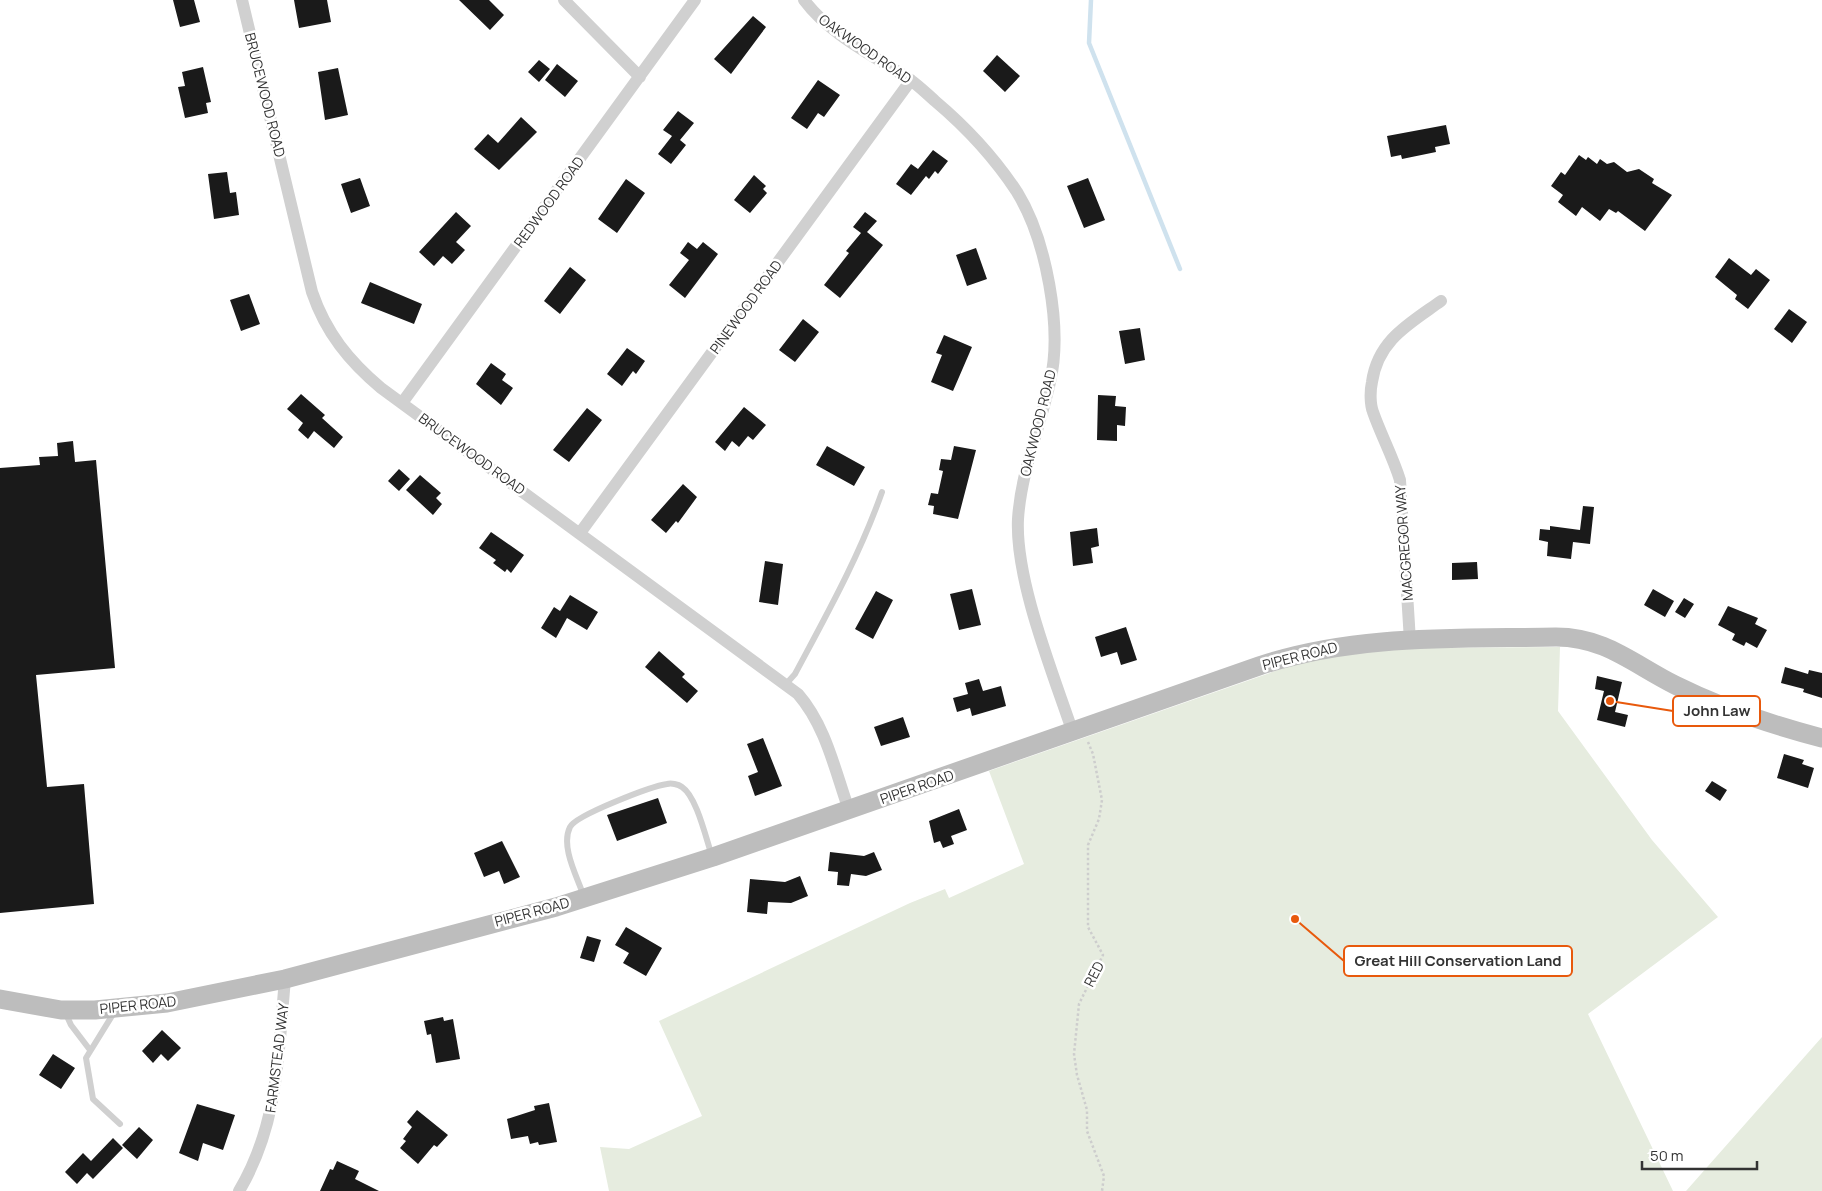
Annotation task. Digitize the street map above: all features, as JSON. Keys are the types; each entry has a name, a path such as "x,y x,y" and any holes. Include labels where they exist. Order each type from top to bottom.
{"street":[{"name":"BRUCEWOOD ROAD","path":"242,0 310,283 320,314 350,359 364,374 402,403 786,684 803,699 815,718 849,810"},
{"path":"564,0 640,77"},
{"name":"REDWOOD ROAD","path":"402,403 695,0"},
{"name":"OAKWOOD ROAD","path":"804,0 832,29 911,80 964,125 994,159 1018,195 1041,249 1052,296 1055,331 1051,379 1023,484 1018,520 1024,574 1032,606 1078,731"},
{"name":"PINEWOOD ROAD","path":"580,534 911,80"},
{"name":"MACGREGOR WAY","path":"1410,641 1400,480 1395,461 1372,411 1371,389 1374,367 1383,348 1402,329 1441,301"},
{"name":"PIPER ROAD","path":"0,999 65,1010 117,1008 168,1003 285,979 584,898 713,858 1284,658 1339,646 1410,641 1566,637 1592,641 1614,650 1688,691 1767,723 1822,738"},
{"name":"FARMSTEAD WAY","path":"239,1191 258,1156 271,1116 275,1095 285,979"}],"lane":[{"path":"786,684 795,674 853,564 866,537 882,492"},
{"path":"584,898 568,845 569,828 573,822 591,812 661,786 675,784 687,792 693,801 713,858"},
{"path":"117,1008 86,1058 93,1099 120,1124"},
{"path":"65,1010 71,1025 90,1050"}],"path":[{"name":"RED","path":"1078,731 1093,754 1102,800 1099,819 1088,845 1088,927 1103,955 1079,1004 1074,1054 1077,1075 1087,1110 1087,1131 1104,1176 1102,1191"}],"shaded area":[{"path":"1560,647 1558,711 1652,840 1718,917 1588,1014 1673,1191 609,1191 600,1147 629,1149 702,1116 659,1021 910,903 945,889 949,898 1024,864 989,771 1304,661 1372,648"},
{"path":"1822,1037 1822,1191 1686,1191"}],"building":[{"path":"173,0 194,0 200,22 180,27"},
{"path":"294,0 327,0 331,22 299,28"},
{"path":"459,0 489,0 504,15 490,30"},
{"path":"753,16 766,27 731,74 714,59"},
{"path":"997,55 1020,76 1005,92 983,71"},
{"path":"539,60 550,69 539,82 528,72"},
{"path":"557,64 578,81 565,97 545,80"},
{"path":"203,67 211,102 206,103 208,113 185,118 178,87 185,86 182,72"},
{"path":"338,68 348,115 325,120 318,72"},
{"path":"818,80 840,95 824,117 818,113 807,129 791,118"},
{"path":"678,111 694,123 680,140 686,145 671,164 658,154 672,136 663,130"},
{"path":"521,117 537,132 499,170 474,149 488,134 498,143"},
{"path":"1446,125 1450,144 1435,147 1436,152 1402,159 1401,155 1391,157 1387,136"},
{"path":"933,150 948,161 938,174 935,171 929,179 926,176 911,195 896,184 911,164 918,169"},
{"path":"1579,155 1586,160 1588,157 1597,164 1600,159 1607,164 1614,162 1627,172 1639,169 1654,179 1652,183 1672,195 1645,231 1618,211 1616,213 1609,209 1600,221 1582,207 1576,216 1558,202 1563,195 1551,186 1561,172 1565,175"},
{"path":"227,172 230,193 236,192 239,215 214,219 208,174"},
{"path":"754,175 766,186 763,189 767,193 750,213 734,200"},
{"path":"360,178 370,206 351,213 341,184"},
{"path":"1088,178 1105,220 1084,228 1067,186"},
{"path":"626,179 645,193 617,233 598,219"},
{"path":"456,212 471,226 456,242 465,250 452,264 443,256 434,266 419,252"},
{"path":"865,212 877,221 867,232 883,245 840,298 824,285 849,253 846,251 861,233 853,227"},
{"path":"688,242 697,249 703,242 718,254 685,298 669,285 689,260 680,253"},
{"path":"976,248 987,279 967,286 956,255"},
{"path":"1729,258 1751,275 1756,269 1770,280 1748,309 1735,299 1737,295 1715,277"},
{"path":"570,267 586,280 560,314 544,301"},
{"path":"370,282 422,304 414,324 361,303"},
{"path":"249,294 260,324 241,331 230,300"},
{"path":"1789,309 1807,322 1792,343 1774,329"},
{"path":"803,319 819,332 795,362 779,350"},
{"path":"1140,328 1145,360 1125,364 1119,331"},
{"path":"944,335 972,347 953,391 931,382 942,355 936,353"},
{"path":"627,348 645,361 636,374 633,371 622,386 607,374"},
{"path":"491,363 506,374 502,380 513,388 501,405 476,384"},
{"path":"301,394 325,415 322,418 343,437 334,448 314,431 308,439 298,430 303,423 287,409"},
{"path":"1098,395 1116,396 1115,406 1126,407 1125,426 1117,425 1117,441 1097,440"},
{"path":"744,407 766,425 753,440 748,436 739,447 732,441 725,451 715,442"},
{"path":"587,408 602,420 569,462 553,450"},
{"path":"73,441 75,462 96,460 115,668 36,675 47,787 84,784 94,904 0,913 0,468 40,465 39,457 58,456 57,443"},
{"path":"827,446 865,467 854,486 816,465"},
{"path":"954,446 976,450 958,519 933,514 934,506 928,505 931,493 938,494 943,471 939,470 941,459 951,460"},
{"path":"399,469 410,479 399,491 388,481"},
{"path":"420,475 441,493 436,498 442,504 433,515 406,490"},
{"path":"683,484 697,497 678,523 676,521 666,533 651,520"},
{"path":"1583,506 1594,507 1590,544 1573,542 1571,559 1547,556 1548,542 1539,540 1540,529 1550,530 1550,526 1580,530"},
{"path":"1097,528 1099,546 1091,548 1093,563 1073,566 1070,532"},
{"path":"491,532 524,555 511,573 507,569 505,572 493,563 496,560 479,548"},
{"path":"765,561 783,564 778,605 759,602"},
{"path":"1477,562 1478,579 1452,580 1452,563"},
{"path":"972,589 981,625 959,630 950,594"},
{"path":"1653,589 1674,601 1665,617 1644,605"},
{"path":"876,591 893,600 873,639 855,629"},
{"path":"570,595 598,612 587,630 567,618 556,638 541,628 554,607 560,611"},
{"path":"1684,598 1694,604 1685,618 1675,612"},
{"path":"1728,606 1758,618 1755,624 1767,630 1757,648 1746,642 1744,646 1732,640 1735,634 1718,625"},
{"path":"1126,627 1137,660 1121,665 1117,652 1101,657 1095,637"},
{"path":"659,651 685,674 682,677 698,691 687,703 645,667"},
{"path":"1785,667 1808,674 1809,670 1822,673 1822,698 1803,692 1804,689 1781,683"},
{"path":"1597,676 1622,682 1615,712 1628,715 1625,727 1597,720 1604,691 1595,689"},
{"path":"979,679 983,691 1001,686 1006,706 972,716 970,708 957,712 953,698 968,694 965,683"},
{"path":"903,717 910,737 881,746 874,727"},
{"path":"763,738 782,786 755,796 748,776 758,772 747,744"},
{"path":"1784,754 1804,760 1802,764 1814,768 1808,788 1777,778"},
{"path":"1712,781 1727,790 1720,801 1705,791"},
{"path":"658,798 667,823 617,841 607,815"},
{"path":"959,809 967,830 951,836 954,844 943,848 940,841 934,843 929,821"},
{"path":"502,841 520,877 504,884 499,871 484,877 474,853"},
{"path":"830,852 864,856 874,852 882,870 866,876 851,874 849,886 837,885 838,872 828,871"},
{"path":"800,876 808,896 791,903 768,902 767,914 747,912 750,879 785,882"},
{"path":"626,927 662,948 646,976 623,963 629,953 615,945"},
{"path":"587,936 601,940 594,962 580,958"},
{"path":"443,1017 444,1021 453,1019 460,1059 436,1063 431,1034 427,1035 424,1021"},
{"path":"162,1030 181,1048 168,1061 161,1054 153,1063 142,1051"},
{"path":"53,1054 75,1068 61,1089 39,1075"},
{"path":"549,1103 557,1142 539,1145 538,1142 530,1144 528,1136 511,1139 507,1119 535,1110 534,1106"},
{"path":"197,1104 235,1115 223,1150 203,1143 198,1161 179,1153"},
{"path":"417,1110 448,1135 437,1147 434,1145 418,1164 400,1148 406,1141 403,1139 412,1127 407,1122"},
{"path":"139,1127 153,1140 137,1159 122,1145"},
{"path":"113,1138 123,1148 93,1179 87,1173 77,1184 65,1172 83,1153 91,1161"},
{"path":"337,1161 359,1171 355,1179 379,1191 320,1191 330,1169 333,1170"}],"waterway":[{"path":"1091,0 1089,43 1180,269"}],"place":[{"name":"John Law","path":"1610,701"},
{"name":"Great Hill Conservation Land","path":"1295,919"}]}
